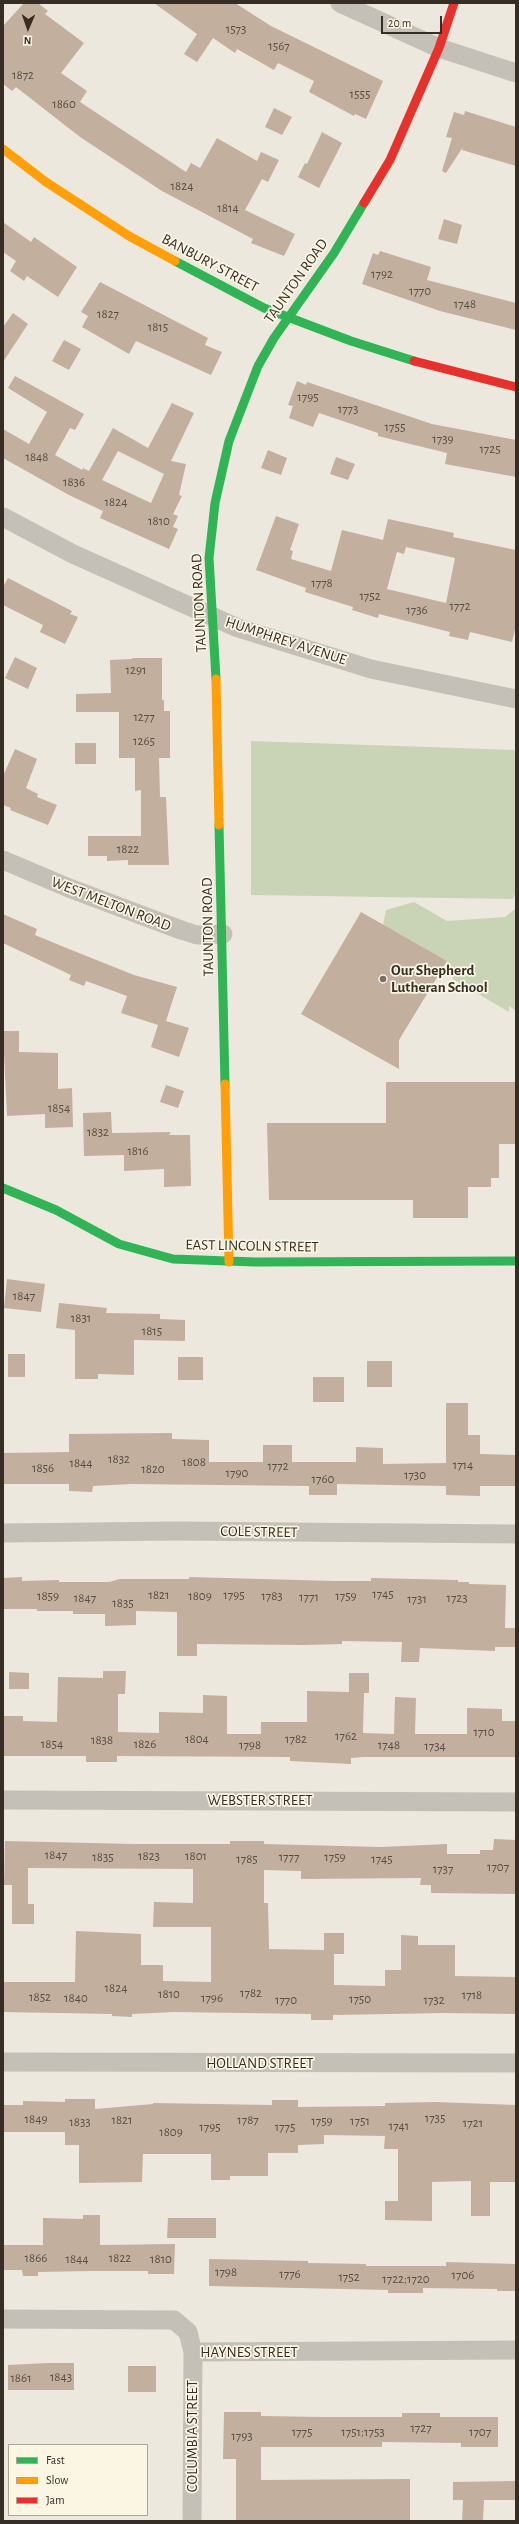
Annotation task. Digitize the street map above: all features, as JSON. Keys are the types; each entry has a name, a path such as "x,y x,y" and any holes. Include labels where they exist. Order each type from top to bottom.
{"street":[{"path":"340,3 439,48 516,73"},
{"name":"TAUNTON ROAD","path":"229,1262 223,934 209,558 215,503 227,448 242,403 258,366 288,318 334,253 386,167 439,48 454,3"},
{"name":"BANBURY STREET","path":"3,149 46,182 129,236 288,318 405,358 516,387"},
{"name":"HUMPHREY AVENUE","path":"3,517 80,558 238,628 371,669 516,699"},
{"name":"WEST MELTON ROAD","path":"3,860 69,888 181,930 198,935 223,934"},
{"name":"EAST LINCOLN STREET","path":"3,1188 56,1210 119,1244 173,1259 229,1262 516,1261"},
{"name":"COLE STREET","path":"3,1533 176,1531 516,1534"},
{"name":"WEBSTER STREET","path":"3,1800 516,1802"},
{"name":"HOLLAND STREET","path":"3,2062 516,2063"},
{"name":"HAYNES STREET","path":"3,2319 174,2320 188,2332 192,2352 516,2350"},
{"name":"COLUMBIA STREET","path":"192,2352 192,2521"}],"green space":[{"path":"251,741 516,750 516,891 513,899 251,895"},
{"path":"414,902 447,921 505,917 516,908 516,1011 509,1006 509,1012 453,979 447,961 383,925 386,910"}],"building":[{"path":"24,3 38,3 48,11 45,14 84,43 61,73 87,91 80,102 186,172 191,163 200,168 217,138 257,161 261,152 279,160 268,182 262,179 245,210 295,234 284,256 251,243 253,239 162,191 80,137 16,87 12,91 3,84 3,26"},
{"path":"154,3 235,3 271,26 383,81 366,119 355,114 354,116 309,92 314,81 278,63 274,70 237,49 235,53 213,38 197,62 184,54 197,34"},
{"path":"274,108 292,117 282,135 265,127"},
{"path":"465,111 516,127 516,166 462,150 463,147 446,173 442,171 452,138 446,137 454,112 464,115"},
{"path":"322,132 342,143 319,188 298,177 305,163 307,164"},
{"path":"444,219 462,225 457,244 438,239"},
{"path":"3,222 31,242 34,237 77,267 58,297 27,276 24,281 10,271 16,261 3,252"},
{"path":"380,251 431,267 427,280 516,303 516,330 440,311 362,284 373,253 378,255"},
{"path":"100,282 208,338 205,345 222,352 211,375 136,341 129,354 82,327 88,316 81,312"},
{"path":"13,313 28,324 3,362 3,327"},
{"path":"64,340 81,349 69,370 52,361"},
{"path":"15,376 84,414 75,430 70,428 55,455 82,470 83,468 89,471 113,428 148,448 172,403 194,413 171,461 186,464 179,495 182,496 173,514 178,516 173,527 178,529 169,549 100,518 103,511 69,495 3,458 3,429 29,444 47,412 8,388","holes":["118,451 164,474 151,503 102,480"]},
{"path":"297,381 306,385 307,382 432,424 516,440 516,477 445,464 447,453 378,436 378,433 319,413 313,427 289,418 293,406 288,405"},
{"path":"268,450 287,458 281,475 261,468"},
{"path":"336,457 355,464 348,480 330,474"},
{"path":"276,516 299,524 290,550 293,551 291,559 331,571 342,530 383,540 388,519 454,533 453,537 516,550 516,625 512,642 470,632 468,640 449,636 450,632 379,614 378,618 352,610 353,607 305,592 306,588 256,570","holes":["406,547 455,558 446,603 387,589 397,552 404,554"]},
{"path":"8,578 72,611 70,614 78,617 65,644 40,632 43,625 3,605 3,587"},
{"path":"15,657 37,668 28,689 5,678"},
{"path":"162,658 162,700 164,700 164,711 170,711 170,758 159,758 160,797 166,797 169,865 128,865 128,860 107,861 107,856 88,856 88,836 141,836 141,790 135,791 135,758 119,758 119,712 76,712 76,694 111,693 110,660"},
{"path":"75,743 96,743 96,764 75,764"},
{"path":"15,749 37,759 26,788 38,794 37,797 57,805 48,825 10,810 11,808 3,805 3,776"},
{"path":"361,912 447,961 399,1040 399,1069 301,1014"},
{"path":"3,914 37,929 35,935 134,975 177,987 166,1021 189,1028 179,1057 151,1047 158,1025 121,1013 127,996 86,981 84,986 69,980 71,975 3,943"},
{"path":"3,1031 19,1031 19,1052 58,1053 58,1089 72,1088 73,1127 45,1128 45,1114 7,1116"},
{"path":"386,1082 516,1082 516,1144 499,1144 499,1178 491,1178 491,1187 468,1187 468,1218 413,1218 413,1200 269,1200 267,1123 386,1123"},
{"path":"166,1085 184,1091 178,1108 160,1102"},
{"path":"111,1112 112,1133 171,1132 169,1135 190,1135 191,1186 164,1187 164,1169 124,1171 124,1155 84,1156 83,1113"},
{"path":"7,1279 45,1284 41,1312 4,1308"},
{"path":"59,1303 107,1308 106,1313 160,1314 160,1319 185,1320 185,1341 134,1340 134,1375 98,1374 98,1379 75,1379 75,1330 56,1328"},
{"path":"8,1354 25,1354 25,1377 8,1377"},
{"path":"178,1357 203,1357 203,1380 178,1380"},
{"path":"367,1361 392,1361 392,1387 367,1387"},
{"path":"313,1377 344,1377 344,1402 313,1402"},
{"path":"446,1403 468,1403 468,1435 480,1435 480,1454 516,1455 516,1486 480,1486 480,1496 446,1495 446,1486 337,1484 337,1495 309,1495 309,1486 131,1484 93,1486 92,1492 69,1491 69,1484 3,1484 3,1453 69,1452 69,1434 172,1433 172,1439 209,1440 209,1462 263,1462 263,1445 292,1445 292,1462 356,1462 356,1447 383,1448 383,1464 446,1463"},
{"path":"22,1577 22,1581 59,1580 59,1582 109,1582 120,1579 189,1579 189,1577 334,1581 371,1581 371,1578 458,1580 458,1582 469,1582 469,1584 506,1585 505,1628 516,1628 516,1647 495,1647 495,1651 420,1648 419,1662 401,1662 402,1642 342,1641 342,1644 303,1645 197,1644 197,1656 177,1656 177,1612 136,1611 136,1625 105,1626 105,1614 73,1614 73,1611 37,1611 37,1609 3,1609 3,1578"},
{"path":"103,1671 126,1671 125,1694 118,1694 118,1732 159,1733 159,1712 203,1713 203,1695 227,1696 227,1734 261,1734 261,1722 307,1722 307,1691 349,1692 349,1673 369,1673 369,1693 364,1693 363,1733 394,1734 395,1697 416,1698 415,1734 467,1734 467,1708 502,1709 502,1721 516,1721 516,1757 363,1757 351,1758 351,1764 290,1761 290,1757 117,1756 117,1762 86,1762 86,1756 3,1756 3,1716 23,1716 23,1721 57,1722 58,1677 103,1678"},
{"path":"9,1672 29,1673 29,1689 9,1689"},
{"path":"494,1839 516,1840 516,1894 431,1893 431,1885 420,1885 421,1878 301,1879 301,1871 264,1870 264,1903 268,1903 269,1949 324,1950 324,1933 344,1933 344,1954 334,1954 334,1985 385,1986 385,1970 401,1970 401,1935 418,1936 418,1945 455,1945 455,1976 516,1977 516,2014 445,2013 333,2015 333,2020 311,2020 311,2014 174,2012 132,2014 132,2017 112,2016 112,2014 3,2012 3,1982 75,1982 76,1931 141,1934 141,1965 163,1965 163,1981 211,1982 211,1927 153,1927 154,1902 193,1903 193,1869 28,1868 28,1904 34,1904 34,1924 12,1924 12,1885 4,1885 5,1841 134,1844 230,1844 230,1841 264,1841 264,1844 381,1847 447,1844 447,1854 480,1854 480,1850 493,1850"},
{"path":"65,2099 95,2099 95,2109 153,2103 272,2105 272,2100 298,2100 298,2107 385,2106 385,2103 435,2102 516,2105 516,2182 490,2182 490,2216 471,2216 471,2181 432,2182 432,2221 385,2220 385,2201 398,2201 398,2149 384,2149 385,2136 324,2135 324,2144 298,2145 298,2153 268,2153 268,2176 230,2176 230,2180 211,2180 211,2154 143,2154 142,2182 79,2183 79,2145 65,2145 65,2132 3,2132 3,2105 23,2105 23,2101 65,2102"},
{"path":"83,2215 100,2215 100,2245 175,2244 174,2274 148,2274 148,2271 91,2271 38,2272 38,2276 23,2276 22,2270 3,2270 3,2245 43,2245 43,2218 83,2219"},
{"path":"168,2218 216,2218 216,2238 167,2238"},
{"path":"209,2259 308,2261 308,2263 366,2264 366,2266 446,2266 446,2262 516,2264 516,2291 497,2291 497,2289 423,2288 423,2293 388,2293 388,2290 209,2286"},
{"path":"74,2363 74,2390 8,2390 8,2365"},
{"path":"128,2366 156,2366 156,2392 128,2392"},
{"path":"224,2412 261,2412 261,2416 402,2417 402,2413 440,2413 440,2417 498,2417 498,2447 461,2447 461,2443 382,2442 382,2447 261,2447 261,2480 410,2479 410,2521 236,2521 236,2459 223,2459"},
{"path":"516,2481 516,2500 484,2500 483,2521 462,2521 463,2500 453,2500 453,2482"}],"traffic: fast":[{"path":"216,679 209,558 215,503 229,441 258,366 274,338 334,253 364,203"},
{"path":"175,261 264,308 351,341 414,361"},
{"path":"219,825 225,1084"},
{"path":"3,1188 56,1210 119,1244 173,1259 255,1262 516,1261"}],"traffic: slow":[{"path":"3,149 46,182 129,236 175,261"},
{"path":"216,679 219,825"},
{"path":"225,1084 229,1262"}],"traffic: jam":[{"path":"364,203 390,160 439,48 454,3"},
{"path":"414,361 516,387"}],"place":[{"name":"Our Shepherd Lutheran School","path":"383,979"}]}
